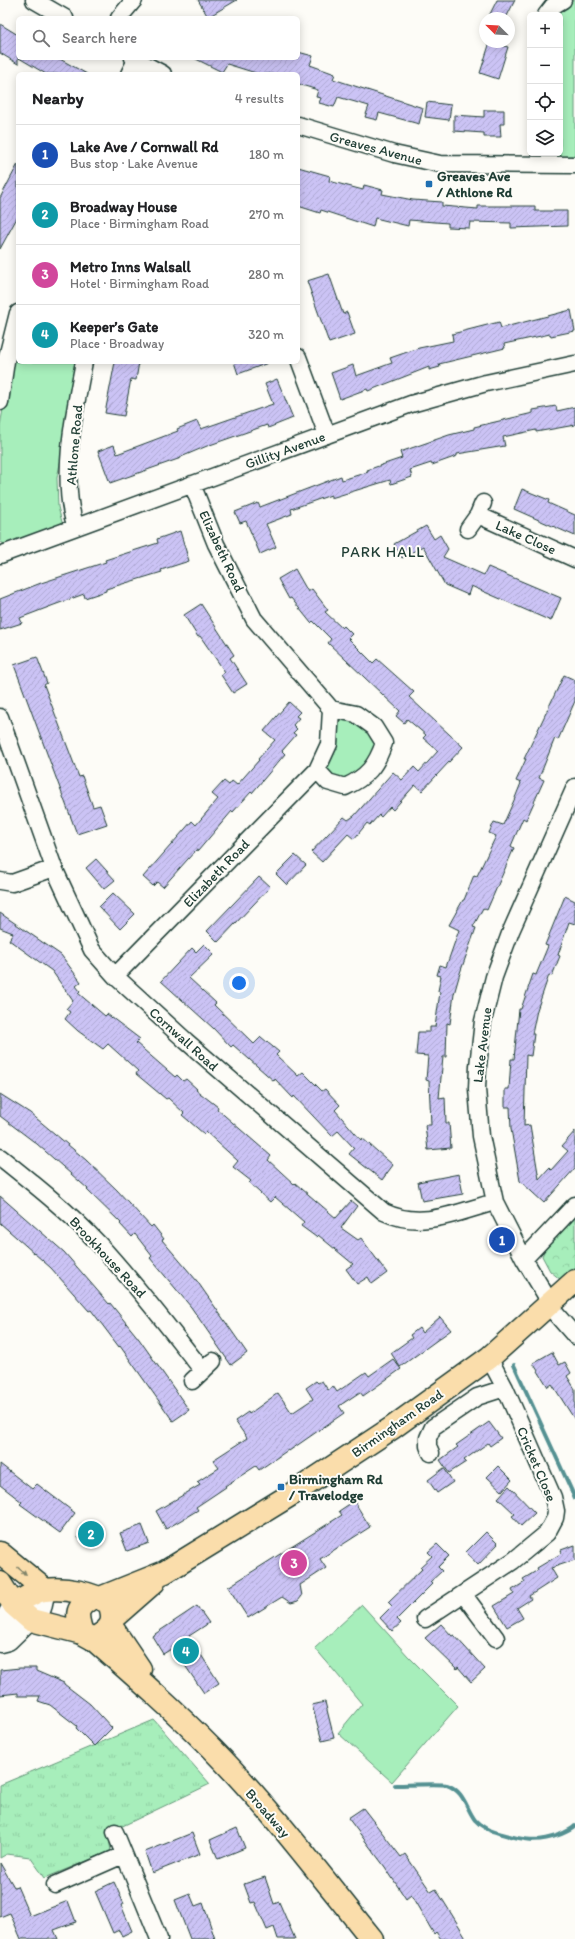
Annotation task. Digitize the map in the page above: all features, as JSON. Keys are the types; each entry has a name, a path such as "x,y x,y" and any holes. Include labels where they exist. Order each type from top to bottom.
{"highway":[{"name":"Birmingham Road","path":"97,1598 165,1572 292,1494 386,1432 489,1358 549,1306 575,1281"},
{"path":"0,1553 44,1590"},
{"name":"Birmingham Road","path":"112,1622 165,1572"},
{"path":"0,1583 14,1605 31,1620 88,1636 102,1634 112,1622 109,1603 79,1592 44,1590 14,1605"},
{"path":"88,1636 78,1613 82,1603 97,1598"},
{"name":"Broadway","path":"112,1622 157,1694"},
{"name":"Broadway","path":"88,1636 157,1694 214,1751 289,1836 372,1939"}],"street":[{"path":"34,0 62,16"},
{"path":"121,16 134,0"},
{"path":"548,12 553,6 563,0"},
{"path":"130,72 135,60"},
{"path":"137,60 159,72"},
{"name":"Greaves Avenue","path":"300,126 421,161 459,165 531,159 575,165"},
{"path":"0,402 6,361 16,321"},
{"path":"300,362 327,435"},
{"name":"Athlone Road","path":"76,527 71,515 69,478 73,428 84,364"},
{"name":"Gillity Avenue","path":"0,555 443,394 575,364"},
{"name":"Elizabeth Road","path":"115,976 316,770 329,744 331,709 254,619 216,544 192,484"},
{"name":"Lake Close","path":"468,529 480,509 575,559"},
{"path":"316,770 328,782 345,787 360,780 378,758 384,743 374,727 356,714 331,709"},
{"name":"Cornwall Road","path":"0,717 54,868 92,950 115,976 186,1041 384,1212 405,1220 429,1220 494,1202"},
{"name":"Lake Avenue","path":"575,787 511,931 494,977 483,1021 478,1066 478,1113 494,1202 524,1259 545,1294 549,1306 575,1336"},
{"path":"0,881 12,883 54,868"},
{"name":"Brookhouse Road","path":"0,1157 58,1206 98,1243 150,1303 203,1371"},
{"path":"524,1259 575,1205"},
{"name":"Cricket Close","path":"425,1619 464,1595 513,1561 541,1538 552,1526 555,1518 553,1498 505,1388 489,1358"},
{"path":"431,1453 428,1446 428,1438 433,1427 477,1397 505,1388"},
{"path":"0,1642 8,1640 31,1620 41,1608 44,1590"},
{"path":"464,1595 496,1638"},
{"path":"0,1626 14,1605"},
{"path":"115,1832 123,1855 159,1939"},
{"path":"55,1885 123,1855"}],"green space":[{"path":"567,0 575,0 575,156 549,157 547,156 563,156 563,12 553,12"},
{"path":"16,334 16,364 77,364 68,426 57,478 58,507 62,522 57,529 12,547 0,542 0,426"},
{"path":"343,716 356,718 373,738 377,749 352,779 335,781 327,770 338,742 338,723"},
{"path":"575,1214 575,1266 561,1280 550,1271 542,1256 548,1243"},
{"path":"362,1605 408,1656 458,1706 392,1782 338,1733 362,1704 315,1648"},
{"path":"154,1720 210,1784 108,1833 111,1851 45,1878 30,1857 7,1854 0,1858 0,1785"}],"building":[{"path":"198,0 237,0 210,16 207,16"},
{"path":"497,0 515,0 509,12 491,12"},
{"path":"0,24 16,34 16,60 18,60 18,64 0,53"},
{"path":"488,48 508,48 498,79 480,73"},
{"path":"300,53 313,56 310,65 335,74 333,79 423,108 419,124 379,113 377,120 365,117 369,106 338,97 334,107 319,103 321,98 316,97 318,90 300,85 300,72 253,72 227,64 222,72 198,60 300,60"},
{"path":"22,60 62,60 83,72 43,72"},
{"path":"427,102 451,105 449,120 425,117"},
{"path":"484,110 504,110 504,124 500,124 501,137 484,137 484,133 454,131 454,115 484,117"},
{"path":"16,168 16,220 0,249 0,198"},
{"path":"300,168 330,176 329,181 363,190 364,185 383,190 382,194 413,200 442,202 442,206 478,209 478,206 535,206 535,211 567,211 567,226 511,228 511,223 470,222 469,228 448,227 448,223 409,220 408,226 375,218 373,227 321,210 320,213 300,207"},
{"path":"329,274 343,314 347,312 355,334 329,343 307,281"},
{"path":"571,310 575,331 551,336 550,334 504,344 505,348 439,364 440,367 429,370 429,367 368,391 367,389 340,399 331,373 353,365 356,376 392,363 390,358 419,348 453,341 452,334 499,322 501,328"},
{"path":"115,364 139,364 136,380 131,379 124,416 105,413"},
{"path":"235,364 265,364 238,374"},
{"path":"277,379 293,418 268,428 267,425 207,446 181,458 110,483 98,451 114,445 117,454 178,431 177,429 197,421 201,429 273,404 265,384"},
{"path":"556,406 557,411 575,407 575,425 536,432 536,430 503,437 505,446 457,454 457,456 432,465 431,463 410,470 412,477 391,484 390,480 331,498 331,495 291,509 292,514 266,524 276,547 260,554 246,521 240,523 235,512 258,503 260,507 341,476 342,480 368,472 367,470 402,458 400,452 449,435 474,429 474,427 533,413 533,410"},
{"path":"522,489 549,500 548,503 575,515 575,536 514,509"},
{"path":"426,526 434,539 440,535 448,549 443,557 484,575 488,567 561,598 551,621 471,586 468,595 445,585 423,546 402,558 394,544"},
{"path":"180,531 189,561 161,570 162,572 106,589 106,591 85,598 84,594 20,618 22,623 0,630 0,599 41,583 106,562 105,560 158,543 157,539"},
{"path":"295,569 308,592 312,589 328,610 325,612 342,628 344,626 352,634 348,638 373,663 377,659 414,692 409,697 463,747 422,791 415,785 393,810 390,807 381,817 379,815 370,825 367,823 354,839 348,834 322,862 311,852 344,817 348,820 354,816 393,772 402,780 414,767 419,772 438,751 423,738 426,735 407,719 404,723 396,716 400,711 328,643 331,639 313,621 311,623 291,598 289,599 278,579"},
{"path":"201,604 234,655 230,658 247,684 233,693 221,675 225,672 200,636 198,637 184,615"},
{"path":"37,657 47,683 44,685 79,777 82,776 93,807 100,805 107,824 77,834 14,665"},
{"path":"564,675 575,680 575,701 558,740 555,738 539,778 544,780 526,820 523,818 511,846 514,848 487,910 483,908 473,927 476,928 454,994 450,1024 447,1023 446,1057 443,1057 439,1098 445,1097 446,1123 449,1123 451,1148 428,1150 425,1125 431,1125 429,1081 426,1080 428,1056 416,1055 418,1032 430,1032 430,1027 435,1027 440,992 438,991 441,976 437,975 440,965 446,967 459,930 449,925 464,900 474,875 477,876 496,836 489,833 494,822 503,825 521,783 516,781 526,759 524,759"},
{"path":"289,702 300,712 296,716 299,718 293,725 297,729 293,733 296,735 282,751 285,754 252,793 251,792 233,812 232,811 198,851 196,850 163,887 157,882 153,886 143,877 192,821 196,825 218,799 212,794 224,781 229,785 232,781 237,785 259,760 258,759 275,740 264,731"},
{"path":"295,855 306,865 287,885 276,874"},
{"path":"96,859 115,880 104,889 86,868"},
{"path":"259,877 270,887 218,942 207,931"},
{"path":"113,893 135,914 120,929 99,907"},
{"path":"565,896 575,901 575,924 569,922 558,955 560,956 552,976 549,975 537,1010 532,1034 534,1034 531,1056 526,1055 524,1126 530,1125 539,1179 549,1168 551,1170 568,1151 562,1146 575,1131 575,1168 544,1203 520,1181 511,1129 510,1107 505,1107 505,1089 509,1089 511,1059 514,1059 519,1009 521,1009 533,974 536,975 548,946 545,945"},
{"path":"0,913 61,955 81,982 76,986 80,991 78,993 105,1016 107,1014 140,1039 136,1043 175,1077 177,1075 183,1081 186,1079 197,1089 196,1090 218,1107 217,1109 271,1156 268,1160 294,1184 295,1183 336,1218 351,1201 357,1206 341,1228 358,1240 361,1238 387,1273 372,1284 368,1277 357,1284 346,1269 353,1264 318,1235 316,1237 301,1226 304,1222 275,1197 270,1202 249,1183 251,1181 233,1167 238,1161 206,1132 204,1134 182,1115 184,1113 168,1098 166,1099 136,1074 138,1071 108,1044 103,1049 78,1031 65,1019 70,1012 66,1009 73,1001 52,971 9,940 13,933 0,928"},
{"path":"204,944 214,954 189,978 216,1003 214,1005 254,1044 261,1037 279,1052 276,1055 298,1076 303,1072 322,1091 325,1089 340,1105 335,1110 361,1140 362,1138 393,1165 382,1180 349,1154 354,1148 338,1131 332,1136 294,1096 293,1098 275,1079 274,1081 233,1045 231,1047 213,1028 161,981 192,948 196,952"},
{"path":"0,1094 30,1113 86,1160 117,1190 151,1227 153,1225 164,1239 162,1240 197,1281 247,1353 231,1365 191,1307 150,1258 152,1256 135,1234 132,1237 120,1224 121,1223 87,1190 88,1189 37,1144 0,1116"},
{"path":"459,1174 463,1194 422,1201 418,1182"},
{"path":"0,1196 64,1252 109,1304 110,1303 139,1339 189,1410 173,1421 120,1346 119,1347 91,1310 89,1311 51,1268 0,1223"},
{"path":"440,1317 451,1330 400,1367 391,1353 412,1338 410,1335 419,1328 422,1333"},
{"path":"552,1352 559,1365 565,1362 571,1373 567,1376 575,1389 575,1420 552,1384 548,1387 533,1363"},
{"path":"393,1359 401,1369 363,1396 360,1392 339,1406 344,1413 259,1470 256,1466 225,1486 226,1487 196,1507 198,1510 166,1529 156,1511 200,1485 197,1482 219,1468 213,1460 247,1438 235,1421 248,1412 249,1414 278,1393 292,1413 313,1399 306,1388 316,1381 318,1383 322,1381 328,1390 333,1386 337,1392 366,1372 369,1376"},
{"path":"489,1422 501,1438 490,1446 488,1443 464,1460 466,1462 449,1473 440,1460 458,1447 456,1445"},
{"path":"0,1464 32,1489 37,1484 75,1513 60,1533 20,1504 22,1502 0,1485"},
{"path":"498,1466 512,1480 502,1491 487,1477"},
{"path":"444,1468 453,1482 437,1493 428,1480"},
{"path":"509,1486 535,1513 521,1526 512,1516 515,1514 498,1498"},
{"path":"354,1501 370,1527 320,1559 326,1568 300,1585 302,1596 298,1601 291,1603 282,1597 248,1618 228,1587 342,1515 339,1511"},
{"path":"82,1524 104,1529 101,1542 78,1538"},
{"path":"142,1525 149,1543 127,1551 120,1533"},
{"path":"486,1532 498,1544 478,1565 466,1552"},
{"path":"437,1544 449,1556 438,1567 442,1571 430,1582 432,1584 397,1619 401,1623 392,1631 380,1618 392,1606 388,1602 422,1569 420,1567 432,1556 428,1552"},
{"path":"575,1545 575,1560 551,1568 557,1578 529,1596 531,1599 517,1608 523,1618 507,1627 494,1606 514,1594 512,1590 525,1582 523,1579 538,1570 537,1568 562,1553 561,1550"},
{"path":"197,1606 209,1623 189,1636 219,1683 204,1693 173,1648 163,1654 152,1636"},
{"path":"441,1624 452,1636 454,1635 485,1669 471,1682 458,1667 457,1669 425,1638"},
{"path":"36,1668 36,1671 64,1683 90,1704 112,1728 94,1746 76,1728 77,1726 50,1705 38,1701 40,1696 18,1696 18,1693 0,1695 0,1670"},
{"path":"325,1702 334,1738 322,1741 312,1705"},
{"path":"363,1808 401,1857 405,1854 431,1892 436,1889 467,1939 441,1939 436,1932 434,1934 411,1895 406,1899 385,1867 348,1818"},
{"path":"237,1828 245,1848 218,1859 210,1840"},
{"path":"192,1833 200,1854 152,1873 145,1852"},
{"path":"0,1863 14,1887 17,1886 30,1916 68,1901 76,1922 54,1930 58,1939 21,1939 10,1913 0,1917"},
{"path":"265,1877 274,1904 279,1902 295,1939 278,1939 274,1927 267,1930 255,1902 251,1903 244,1884"},
{"path":"114,1882 124,1904 121,1905 132,1931 122,1936 119,1930 113,1933 95,1891"},
{"path":"190,1894 195,1906 203,1903 215,1939 190,1939 175,1900"}],"waterway":[{"path":"514,1365 575,1498"},
{"path":"395,1785 447,1785 457,1791 464,1800 475,1820 481,1826 491,1831 517,1838 530,1840 551,1838 575,1826"}],"place":[{"name":"Greaves Ave / Athlone Rd","path":"429,184"},
{"name":"Lake Ave / Cornwall Rd","path":"502,1240"},
{"name":"Birmingham Rd / Travelodge","path":"281,1487"},
{"name":"Broadway House","path":"91,1534"},
{"name":"Metro Inns Walsall","path":"294,1563"},
{"name":"Keeper’s Gate","path":"186,1651"}],"district":[{"name":"PARK HALL","path":"383,552"}]}
